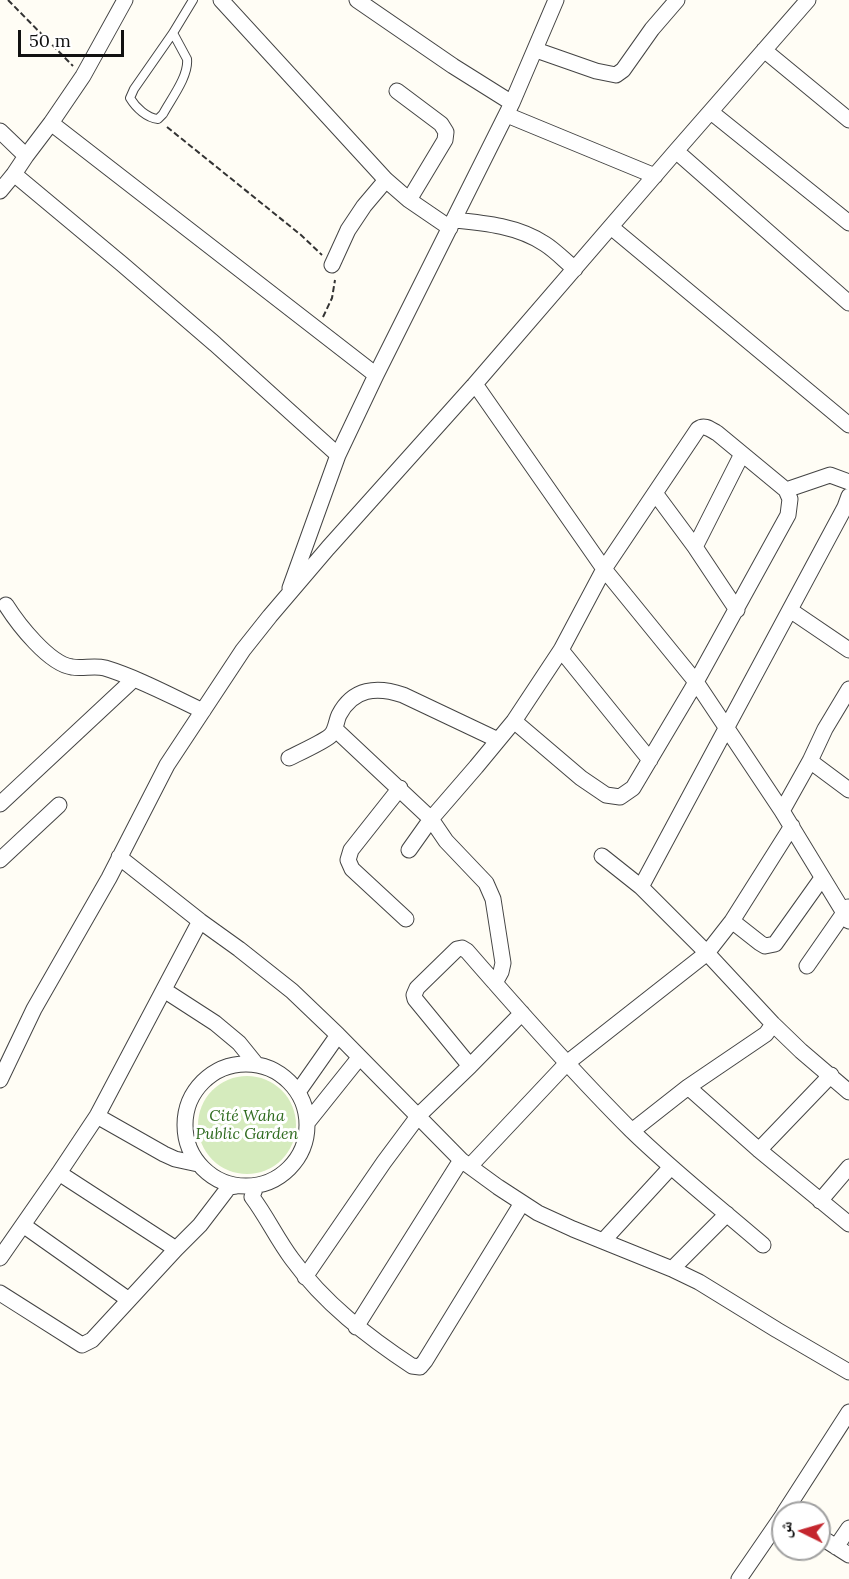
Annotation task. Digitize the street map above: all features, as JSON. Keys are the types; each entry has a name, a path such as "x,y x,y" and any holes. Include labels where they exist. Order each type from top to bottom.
{"street":[{"path":"0,191 83,76 125,0"},
{"path":"221,0 386,180 409,200 452,224 492,224 519,231 545,244 575,268"},
{"path":"357,0 453,66 510,109 655,176"},
{"path":"287,597 338,455 510,109 556,0"},
{"path":"536,50 596,71 616,75 677,0"},
{"path":"0,1080 34,1010 109,878 168,765 243,650 328,548 475,384 808,0"},
{"path":"764,50 849,120"},
{"path":"397,91 439,121 446,132 445,140 409,200"},
{"path":"711,112 847,216"},
{"path":"51,123 376,375"},
{"path":"0,131 26,156"},
{"path":"676,151 849,303"},
{"path":"14,174 215,344 338,455"},
{"path":"332,265 348,230 386,180"},
{"path":"610,227 849,425"},
{"path":"475,384 604,569 696,682 847,913 807,966"},
{"path":"409,850 431,819 514,721 561,650 604,569 701,427 717,433 786,490 790,499 788,514 737,610 633,788 620,797 606,795 581,778 514,721"},
{"path":"694,547 742,454"},
{"path":"786,490 831,475 849,482"},
{"path":"655,493 737,610"},
{"path":"641,887 849,496"},
{"path":"308,536 328,548"},
{"path":"6,604 27,633 57,661 70,667 102,667 134,679 202,711"},
{"path":"790,610 849,650"},
{"path":"561,650 650,760"},
{"path":"0,804 134,679"},
{"path":"290,758 330,736 335,729 339,715 350,700 359,693 369,691 389,690 498,740"},
{"path":"782,812 825,729 846,699"},
{"path":"335,729 431,819 446,841 486,883 493,898 503,963 495,983"},
{"path":"810,761 849,790"},
{"path":"400,788 351,850 348,860 352,868 406,919"},
{"path":"0,860 59,805"},
{"path":"356,1327 465,1163 567,1063 708,953 732,921 792,826"},
{"path":"602,856 641,887 708,953 773,1024 849,1092"},
{"path":"119,857 283,984 338,1035 465,1163 522,1203 573,1229 672,1269 711,1289 849,1372"},
{"path":"732,921 765,946 775,944 822,878"},
{"path":"0,1258 97,1116 200,921"},
{"path":"470,1066 415,999 415,992 457,949 462,948 632,1131 763,1245"},
{"path":"164,990 220,1026 239,1043 256,1064"},
{"path":"305,1277 373,1176 418,1115 522,1013"},
{"path":"632,1131 688,1087 766,1034 773,1024"},
{"path":"298,1092 338,1035"},
{"path":"307,1123 359,1058"},
{"path":"0,1293 82,1345 92,1341 200,1225 230,1187 256,1186 273,1180 288,1170 298,1157 305,1141 307,1123 305,1107 298,1092 287,1079 272,1069 256,1064 235,1064 215,1071 199,1085 188,1103 184,1125 188,1146 198,1164 222,1182 236,1186"},
{"path":"759,1150 831,1075"},
{"path":"688,1087 759,1150 849,1224"},
{"path":"97,1116 164,1154 198,1164"},
{"path":"603,1241 672,1167"},
{"path":"820,1201 849,1167"},
{"path":"59,1173 176,1249"},
{"path":"256,1186 252,1197 305,1277 356,1327 412,1366 420,1367 522,1203"},
{"path":"672,1269 727,1214"},
{"path":"23,1225 129,1300"},
{"path":"792,1501 849,1412"},
{"path":"843,1551 849,1528"},
{"path":"739,1579 771,1533"}],"lane":[{"path":"173,33 188,64 163,114 158,119 150,118 130,98 193,0"}],"path":[{"path":"8,0 83,76"},
{"path":"158,119 302,235 332,265 335,289 319,329"}],"green space":[{"name":"Cité Waha Public Garden","path":"247,1076 266,1080 282,1090 292,1106 296,1125 292,1144 282,1160 266,1170 247,1174 228,1170 212,1160 202,1144 198,1125 202,1106 212,1090 228,1080"}]}
